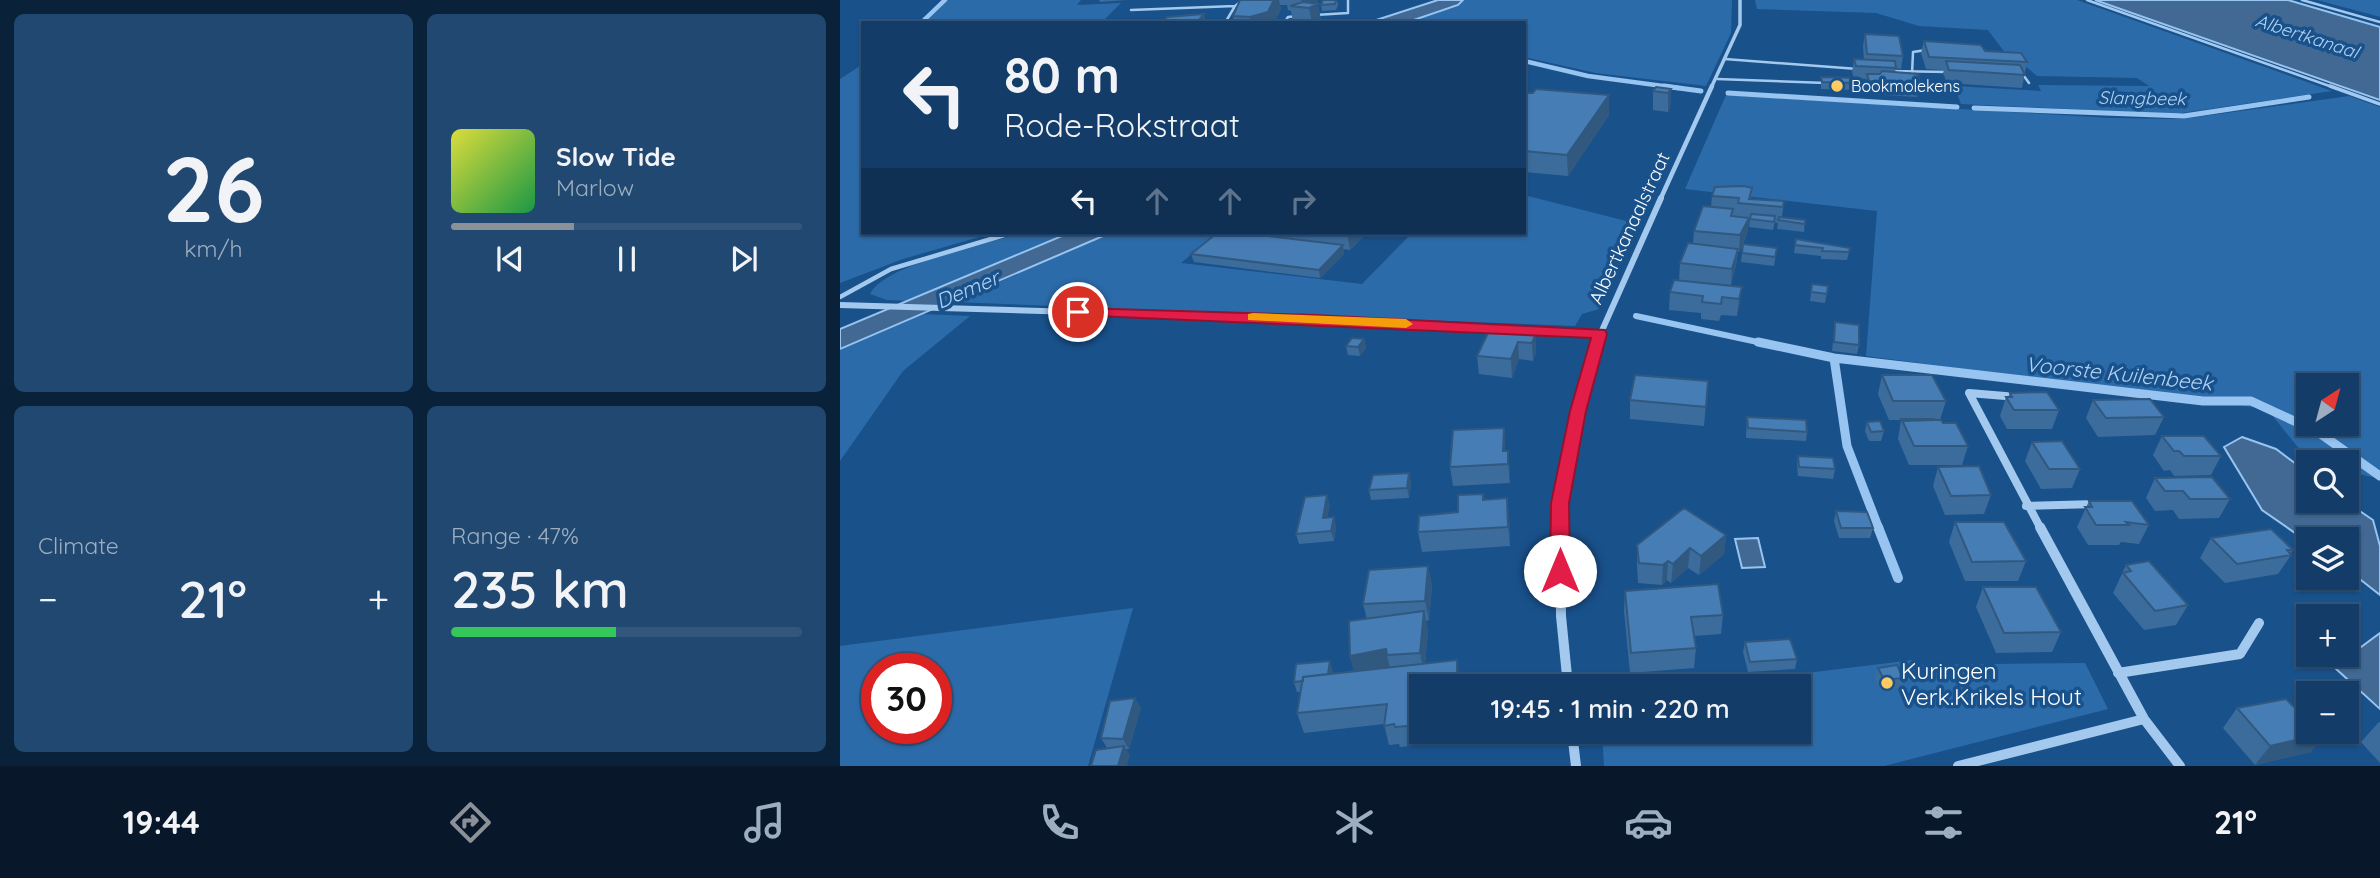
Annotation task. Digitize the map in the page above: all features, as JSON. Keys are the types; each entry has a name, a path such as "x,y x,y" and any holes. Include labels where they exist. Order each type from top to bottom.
{"street":[{"name":"Albertkanaalstraat","path":"1566,674 1560,616 1560,503 1578,411 1600,334 1740,25 1741,0"},
{"path":"840,305 1315,319 1600,334"},
{"path":"2024,397 1969,393 2026,506 2144,719 2180,766"},
{"path":"2026,506 2101,504"},
{"path":"2118,673 2241,654 2259,623"},
{"path":"1958,766 2144,719"},
{"path":"1573,744 1576,766"}],"lane":[{"path":"1226,21 1235,6 1243,0"},
{"path":"1312,15 1348,13 1348,0"},
{"path":"2087,0 2380,104"},
{"path":"2302,0 2380,22"},
{"path":"1132,10 1235,6"},
{"path":"1285,21 1288,17 1300,16"},
{"path":"1911,82 1913,52 1936,48"},
{"path":"1725,59 1859,69"},
{"path":"1886,71 1955,73"},
{"path":"2010,75 2024,76 2029,83"},
{"path":"1717,79 1835,83"},
{"path":"1845,83 1882,82"},
{"path":"840,297 891,269 1004,235"}],"shaded area":[{"path":"942,0 1081,0 1077,5 1121,3 1103,21 919,21"},
{"path":"1463,0 1732,0 1731,33 1706,86 1596,73 1526,57 1526,21 1411,21 1458,5"},
{"path":"1755,0 2077,0 2332,91 2175,114 1961,104 1954,86 2041,91 2038,85 2149,86 2137,78 2037,76 2023,64 2009,58 1988,30 1919,26 1876,13 1757,9"},
{"path":"2317,0 2380,0 2380,17"},
{"path":"861,65 861,235 986,235 903,259 840,283 840,79"},
{"path":"1726,95 2110,118 2182,119 2349,96 2380,107 2380,479 2359,474 2359,450 2300,450 2267,409 1866,356 1877,211 1685,189"},
{"path":"1526,196 1638,224 1613,280 1603,279 1599,287 1608,289 1599,309 1582,314 1575,326 954,302 1105,235 1215,235 1181,263 1362,284 1410,235 1526,235"},
{"path":"1015,235 1064,235 912,301 887,300 870,294 879,283 895,273 963,249"},
{"path":"922,314 970,316 903,371 840,461 840,349"},
{"path":"1133,608 1088,766 840,766 840,646"},
{"path":"1913,660 1915,665 2085,663 2108,709 1884,766 1604,766 1603,744 1811,744 1811,674 1798,674"}],"water":[{"path":"1438,0 1463,0 1458,5 1411,21 1373,21"},
{"name":"Albertkanaal","path":"2095,0 2288,0 2380,27 2380,100"},
{"name":"Demer","path":"1064,235 1105,235 840,349 840,329"},
{"path":"2242,437 2276,449 2296,464 2296,513 2359,513 2359,510 2373,520 2380,546 2380,595 2359,578 2359,527 2296,527 2296,534 2262,510 2224,447"},
{"path":"1758,538 1765,567 1742,568 1735,539"},
{"path":"2380,633 2380,709 2359,690 2359,681 2349,681 2334,667 2359,667 2359,649"}],"building":[{"path":"1240,0 1274,0 1268,12 1250,17 1233,16"},
{"path":"1323,0 1336,0 1335,4 1321,5"},
{"path":"1303,2 1318,4 1309,8 1290,6"},
{"path":"1204,14 1199,20 1163,21 1167,17"},
{"path":"1865,34 1899,36 1903,56 1867,54"},
{"path":"1924,41 1981,45 1985,51 2021,53 2027,62 1929,57"},
{"path":"1854,59 1895,61 1896,68 1856,66"},
{"path":"1946,61 2020,65 2025,75 1949,70"},
{"path":"1882,71 1918,74 1920,84 1869,81 1867,74 1880,74"},
{"path":"1821,77 1855,78 1855,83 1822,82"},
{"path":"1656,87 1671,89 1668,93 1653,91"},
{"path":"1536,89 1609,95 1567,155 1526,151 1526,93 1533,93"},
{"path":"1715,187 1752,188 1749,199 1784,201 1783,207 1738,203 1739,198 1712,196"},
{"path":"1703,206 1733,209 1731,216 1749,218 1740,235 1694,231"},
{"path":"1751,214 1775,216 1774,222 1750,219"},
{"path":"1779,217 1805,220 1805,224 1778,220"},
{"path":"1215,235 1260,235 1343,245 1319,270 1191,254"},
{"path":"1796,239 1850,248 1849,252 1822,251 1823,248 1795,245"},
{"path":"1688,243 1738,249 1732,269 1680,263"},
{"path":"1743,244 1777,248 1775,257 1742,253"},
{"path":"1674,280 1742,287 1739,299 1722,297 1721,304 1702,302 1703,296 1670,292"},
{"path":"1812,284 1828,286 1827,294 1811,292"},
{"path":"1835,322 1859,325 1859,345 1834,342"},
{"path":"1489,331 1535,335 1532,343 1518,342 1511,359 1477,356"},
{"path":"1352,338 1364,339 1358,347 1346,346"},
{"path":"1635,375 1708,381 1706,407 1630,400"},
{"path":"1882,375 1932,375 1946,401 1893,401"},
{"path":"2047,392 2059,410 2014,410 2006,397 2012,397 2010,393"},
{"path":"2150,399 2164,417 2106,418 2093,400"},
{"path":"1747,417 1806,420 1807,432 1748,428"},
{"path":"1901,419 1934,419 1934,420 1902,421"},
{"path":"1902,420 1941,420 1943,423 1956,423 1968,446 1914,446"},
{"path":"1880,421 1884,431 1871,432 1867,422"},
{"path":"1504,428 1503,451 1508,451 1508,464 1450,467 1453,430"},
{"path":"2162,436 2204,436 2221,456 2184,456 2179,451 2174,451"},
{"path":"2062,441 2080,469 2049,469 2032,442"},
{"path":"1798,456 1833,458 1835,469 1799,467"},
{"path":"1979,466 1991,495 1951,496 1938,467"},
{"path":"1409,473 1407,488 1369,490 1373,475"},
{"path":"2212,477 2230,499 2190,499 2183,491 2165,491 2155,478"},
{"path":"1483,494 1483,500 1507,498 1508,527 1418,532 1419,516 1458,512 1458,495"},
{"path":"1327,495 1323,518 1334,517 1331,531 1296,534 1305,497"},
{"path":"2089,501 2132,501 2149,525 2126,522 2129,525 2096,525 2085,507 2092,507"},
{"path":"1684,508 1726,535 1701,556 1690,548 1673,564 1668,561 1663,565 1639,563 1637,545"},
{"path":"1836,511 1867,512 1873,528 1841,528"},
{"path":"1955,522 2004,522 2026,561 1972,562"},
{"path":"2271,529 2293,550 2287,550 2291,555 2237,564 2211,538"},
{"path":"2149,561 2188,605 2155,611 2123,573 2131,571 2126,565"},
{"path":"1428,566 1425,601 1363,604 1369,570"},
{"path":"1718,584 1723,615 1691,617 1696,648 1631,653 1625,591"},
{"path":"1983,587 2036,587 2061,632 2004,633"},
{"path":"1424,611 1420,653 1387,655 1386,649 1350,656 1349,621"},
{"path":"1790,639 1797,659 1750,662 1745,642"},
{"path":"1457,660 1457,674 1409,674 1409,726 1384,726 1387,704 1297,713 1303,677"},
{"path":"1330,661 1328,674 1303,677 1303,681 1294,682 1296,664"},
{"path":"1897,665 1903,678 1884,680 1878,668"},
{"path":"1135,698 1123,739 1101,738 1110,701"},
{"path":"2286,699 2296,707 2296,740 2270,746 2237,708"},
{"path":"1124,746 1118,766 1091,766 1096,750"}],"waterway":[{"path":"923,21 945,0"},
{"name":"Slangbeek","path":"1526,61 1588,76 1678,88"},
{"name":"Slangbeek","path":"1664,86 1701,91"},
{"name":"Slangbeek","path":"1728,93 1957,107"},
{"name":"Slangbeek","path":"1974,108 2184,116 2309,97"},
{"name":"Voorste Kuilenbeek","path":"1636,316 1767,344"},
{"name":"Voorste Kuilenbeek","path":"1758,342 1834,358"},
{"name":"Voorste Kuilenbeek","path":"1834,358 2203,401 2251,401 2318,432 2380,476"},
{"name":"Voorste Kuilenbeek","path":"1834,358 1847,446 1879,529"},
{"name":"Voorste Kuilenbeek","path":"1878,527 1898,578"}],"slow traffic":[{"path":"1253,317 1406,324"}],"place":[{"name":"Bookmolekens","path":"1837,86"},
{"name":"Kuringen Verk.Krikels Hout","path":"1887,683"}],"route":[{"path":"1078,312 1315,319 1600,334 1578,411 1560,503 1560,571"}]}
